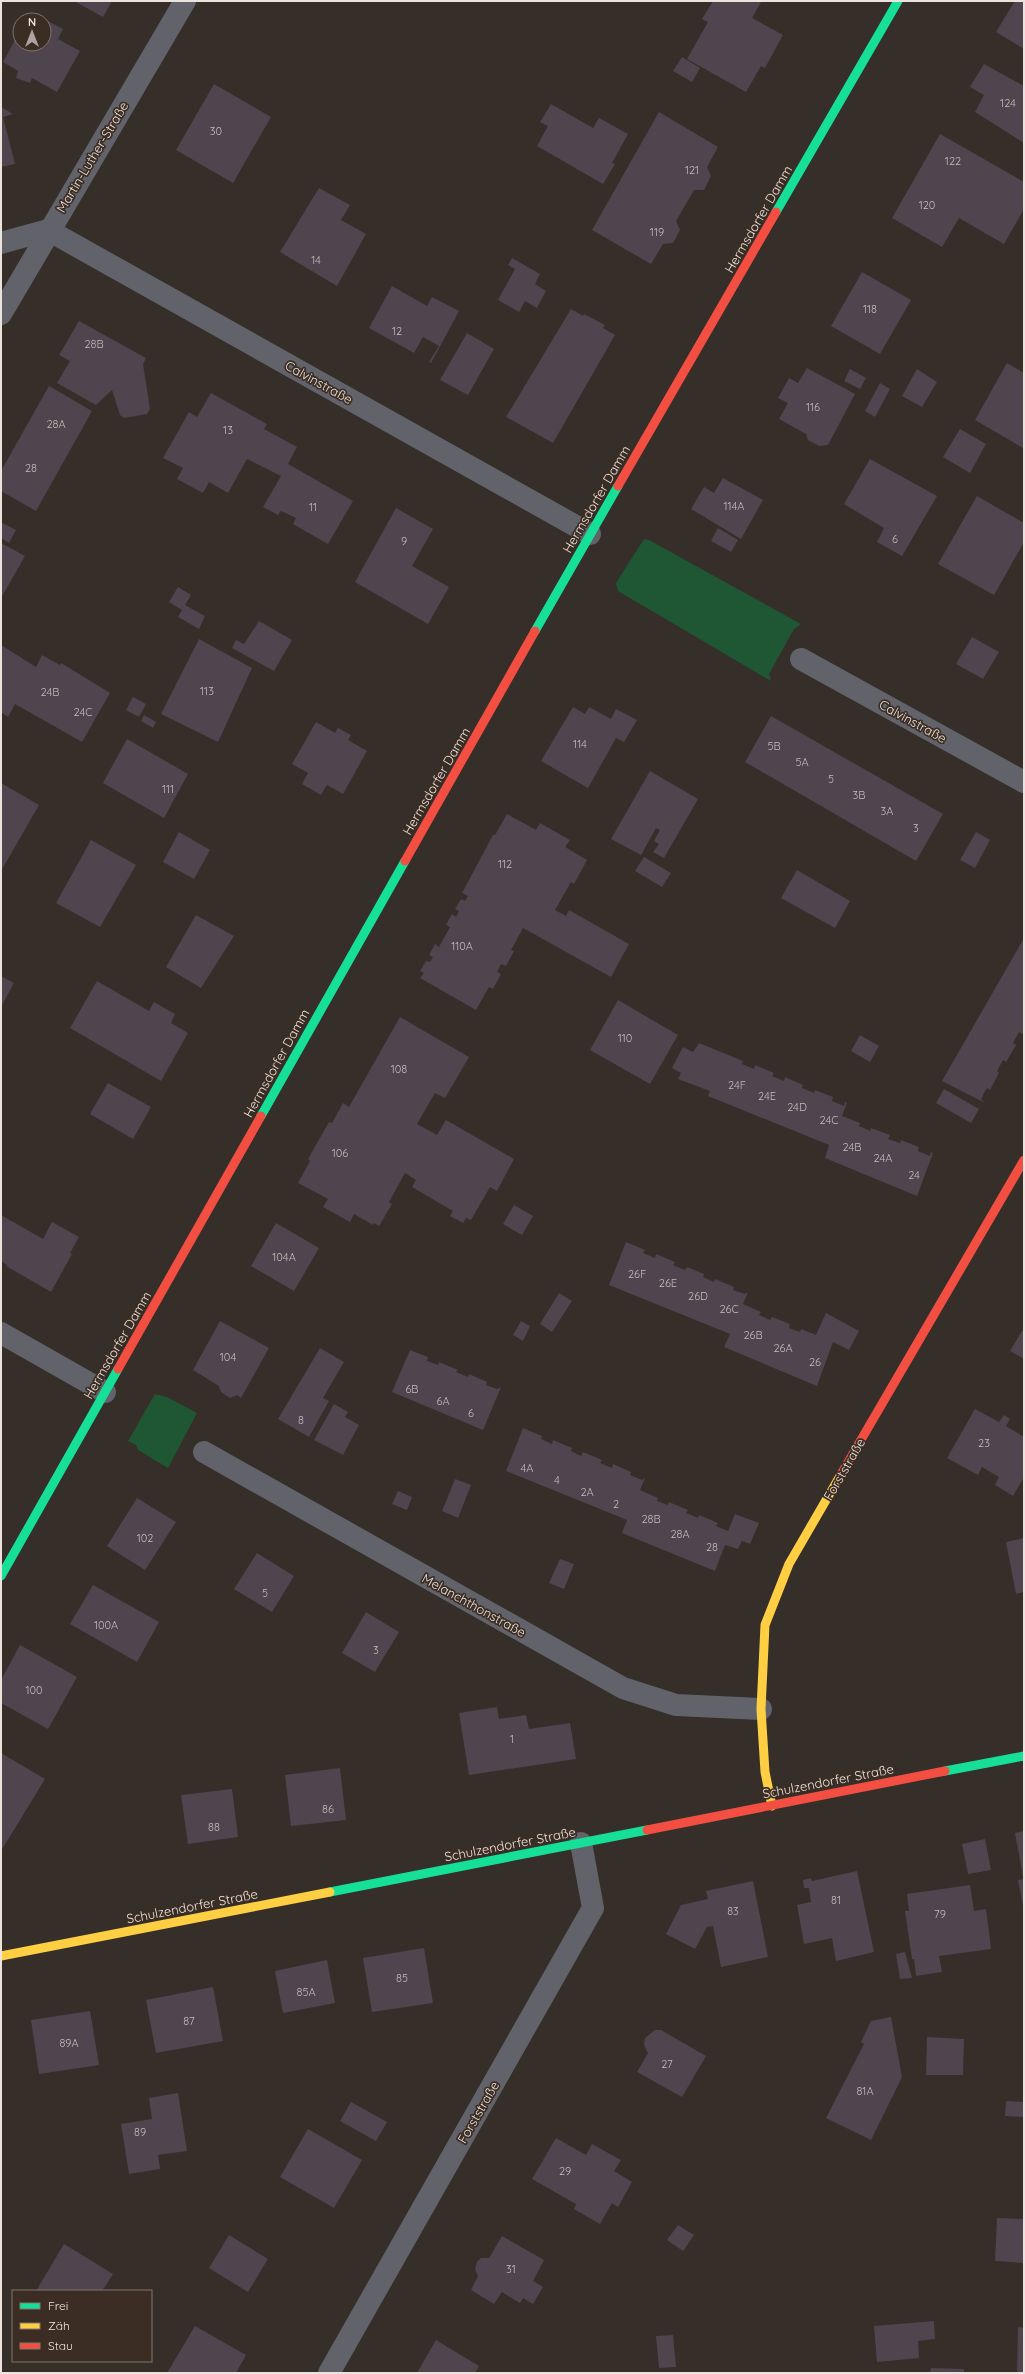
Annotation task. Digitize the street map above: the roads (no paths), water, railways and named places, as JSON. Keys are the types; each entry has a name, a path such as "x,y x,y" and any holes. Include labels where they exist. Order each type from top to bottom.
{"main road":[{"name":"Hermsdorfer Damm","path":"1,1576 590,534 898,1"},
{"name":"Forststraße","path":"772,1806 765,1772 761,1709 765,1625 789,1564 1024,1160"},
{"name":"Schulzendorfer Straße","path":"1,1956 1024,1756"}],"street":[{"name":"Martin-Luther-Straße","path":"1,314 48,230 185,1"},
{"path":"1,243 48,230"},
{"name":"Calvinstraße","path":"48,230 590,534"},
{"name":"Calvinstraße","path":"802,659 1024,782"},
{"path":"1,1333 105,1392"},
{"name":"Melanchthonstraße","path":"204,1452 286,1500 623,1688 676,1705 761,1709"},
{"name":"Forststraße","path":"329,2373 593,1908 581,1843"}]}
